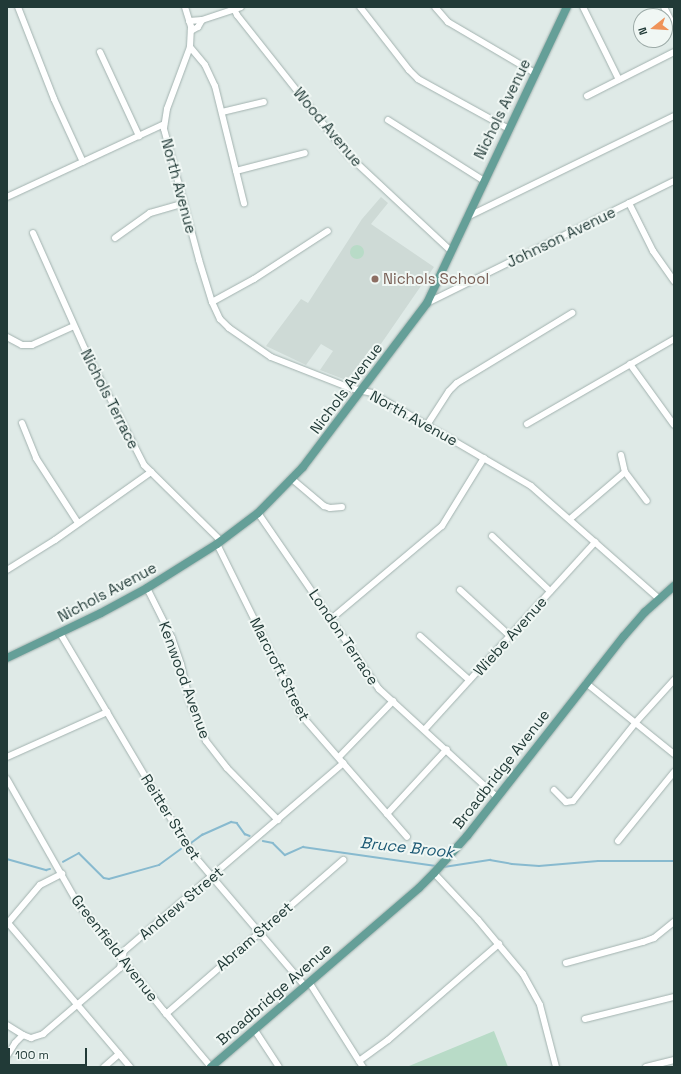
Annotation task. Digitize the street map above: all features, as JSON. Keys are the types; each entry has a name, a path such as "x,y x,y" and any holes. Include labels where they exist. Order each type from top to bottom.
{"main road":[{"name":"Nichols Avenue","path":"7,658 60,633 147,588 219,542 258,513 292,479 363,390 427,303 567,7"},
{"name":"Broadbridge Avenue","path":"211,1067 446,861 624,636 659,599 674,586"}],"street":[{"path":"18,7 54,99 83,162"},
{"name":"North Avenue","path":"185,7 191,31 190,48 167,109 164,124 184,203 212,302 216,313 224,324 271,357 348,387 372,393 531,486 659,599"},
{"path":"360,7 409,70 418,79 509,129"},
{"path":"435,7 448,22 535,73"},
{"path":"583,7 619,80"},
{"path":"664,7 674,26"},
{"path":"189,21 202,20 238,8"},
{"name":"Wood Avenue","path":"238,8 246,26 348,155 451,250"},
{"path":"191,31 198,27 202,20"},
{"path":"190,48 205,65 212,79 222,112 244,203"},
{"path":"100,52 139,136"},
{"path":"587,96 674,52"},
{"path":"222,112 264,102"},
{"path":"466,218 674,116"},
{"path":"388,120 484,181"},
{"path":"7,197 164,124"},
{"path":"236,171 306,153"},
{"name":"Johnson Avenue","path":"427,303 674,181"},
{"path":"115,238 150,214 165,207 184,203"},
{"path":"629,203 653,251 674,281"},
{"path":"212,302 254,279 328,231"},
{"name":"Nichols Terrace","path":"34,233 74,326 140,460 219,542"},
{"path":"427,425 449,391 457,383 572,313"},
{"path":"7,337 22,345 32,345 74,326"},
{"path":"527,424 674,339"},
{"path":"630,364 674,425"},
{"path":"22,424 36,458 78,524"},
{"path":"621,455 625,472 647,501"},
{"path":"331,618 442,526 484,458"},
{"path":"7,570 55,540 150,472"},
{"path":"570,519 625,472"},
{"path":"292,479 324,506 330,508 342,507"},
{"name":"London Terrace","path":"258,513 370,677 393,701 447,749 497,797"},
{"path":"492,536 550,591"},
{"name":"Marcroft Street","path":"219,542 302,716 407,837"},
{"name":"Wiebe Avenue","path":"425,729 595,542"},
{"name":"Kenwood Avenue","path":"147,588 172,638 181,664 189,700 206,741 228,768 278,820"},
{"path":"460,590 510,636"},
{"name":"Reitter Street","path":"60,633 184,841 258,932 307,984 363,1067"},
{"path":"420,636 469,680"},
{"path":"554,790 569,803 573,801 636,722 674,680"},
{"path":"586,683 674,754"},
{"path":"339,758 393,701"},
{"path":"7,756 107,712"},
{"path":"387,814 447,749"},
{"name":"Andrew Street","path":"23,1035 30,1038 43,1034 77,1003 120,968 124,951 344,763"},
{"path":"618,841 674,772"},
{"name":"Greenfield Avenue","path":"8,783 78,904 166,1014 211,1067"},
{"name":"Abram Street","path":"166,1014 258,932 343,860"},
{"path":"435,872 499,944 523,974 538,1001 556,1067"},
{"path":"62,874 40,886 7,923 77,1003 130,1067"},
{"path":"566,963 654,938 674,922"},
{"path":"359,1061 388,1040 499,944"},
{"path":"585,1019 674,997"},
{"path":"7,1025 23,1035 15,1043 7,1056"},
{"path":"254,1028 279,1067"},
{"path":"104,1067 119,1054"},
{"path":"646,1067 674,1060"}],"shaded area":[{"name":"Nichols School","path":"381,197 388,203 371,224 434,267 354,383 320,370 333,351 321,344 306,365 266,346 301,299 308,303 362,219"}],"green space":[{"path":"357,245 362,247 364,252 362,257 357,259 352,257 350,252 352,247"},
{"path":"494,1031 508,1067 409,1066"}],"waterway":[{"name":"Bruce Brook","path":"191,843 202,835 231,822 237,823 245,834 250,836"},
{"name":"Bruce Brook","path":"263,841 273,843 285,855 303,847 436,866"},
{"name":"Bruce Brook","path":"63,862 79,853 104,878 109,879 159,865 181,849"},
{"name":"Bruce Brook","path":"7,859 46,870 50,869"},
{"name":"Bruce Brook","path":"444,867 490,860 512,864 539,866 598,861 674,861"}],"place":[{"name":"Nichols School","path":"375,279"}]}
